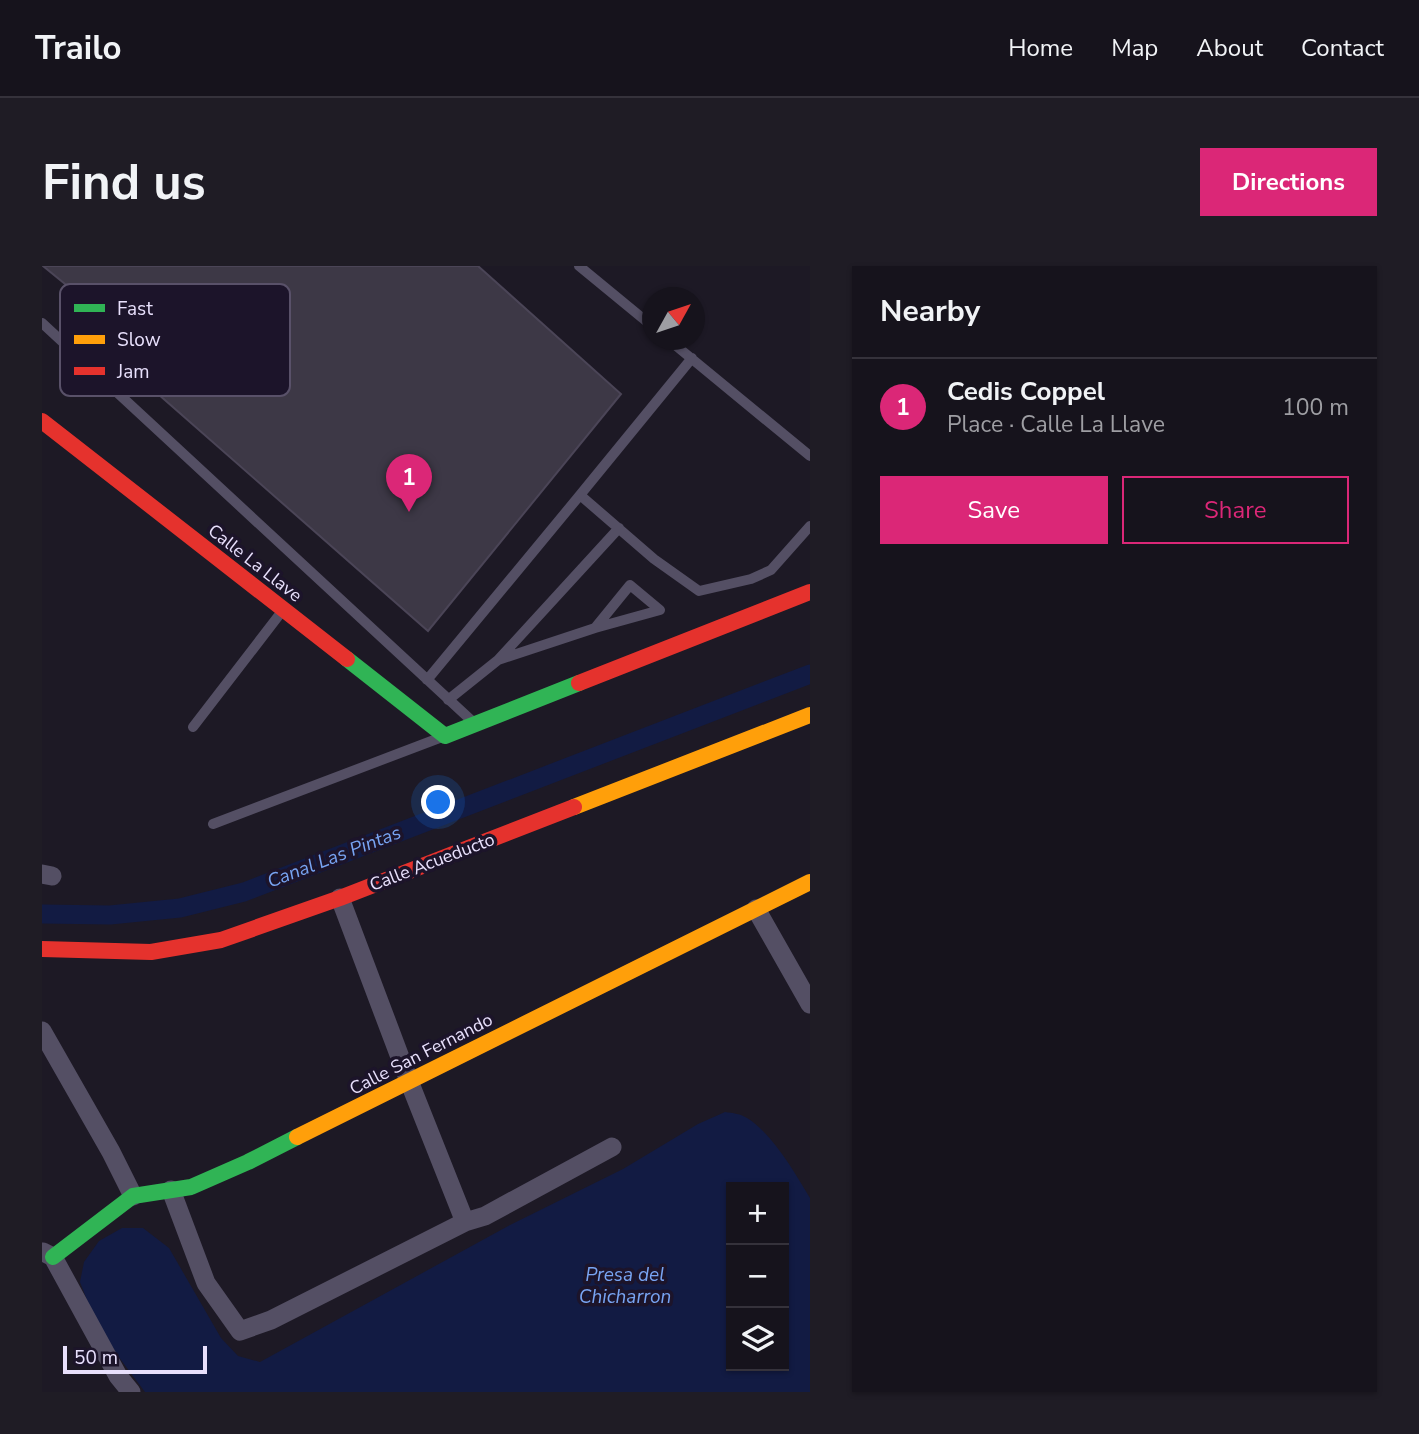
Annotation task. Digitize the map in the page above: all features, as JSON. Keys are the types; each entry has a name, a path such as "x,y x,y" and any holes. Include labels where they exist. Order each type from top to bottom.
{"street":[{"name":"Calle La Llave","path":"42,421 445,736"},
{"path":"445,736 810,592"},
{"name":"Calle Acueducto","path":"42,948 151,952 221,940 340,898 810,715"},
{"name":"Calle San Fernando","path":"47,1254 133,1196 191,1187 248,1163 810,882"},
{"path":"340,898 465,1222"},
{"path":"757,909 810,1004"},
{"path":"42,1031 133,1196"},
{"path":"172,1190 206,1283 240,1331 271,1320 465,1222 485,1216 612,1147"},
{"path":"47,1254 118,1376 131,1392"}],"lane":[{"path":"579,266 642,317"},
{"path":"42,323 60,340"},
{"path":"681,350 810,456"},
{"path":"427,680 692,358"},
{"path":"121,396 474,724"},
{"path":"580,495 654,559 699,591 751,579 771,570 810,526"},
{"path":"448,700 498,660 620,528"},
{"path":"498,660 660,610 630,585 595,628"},
{"path":"192,727 283,609"},
{"path":"213,824 445,736"}],"water":[{"name":"Presa del Chicharron","path":"725,1112 747,1118 774,1143 810,1198 810,1392 145,1392 94,1318 80,1282 84,1262 99,1241 122,1228 143,1228 169,1248 221,1338 238,1356 260,1362 510,1225 623,1169 698,1124"}],"building":[{"path":"43,266 478,266 621,394 428,631 160,396 290,396 290,284 65,284"}],"waterway":[{"name":"Canal Las Pintas","path":"42,914 110,915 180,908 244,892 810,674"}],"traffic: fast":[{"path":"347,659 445,736 579,683"},
{"path":"53,1257 133,1196 191,1187 297,1137"}],"traffic: slow":[{"path":"574,807 810,715"},
{"path":"297,1137 810,882"}],"traffic: jam":[{"path":"42,421 347,659"},
{"path":"579,683 810,592"},
{"path":"42,949 151,952 221,940 340,898 574,807"}],"place":[{"name":"Cedis Coppel","path":"409,512"}]}
